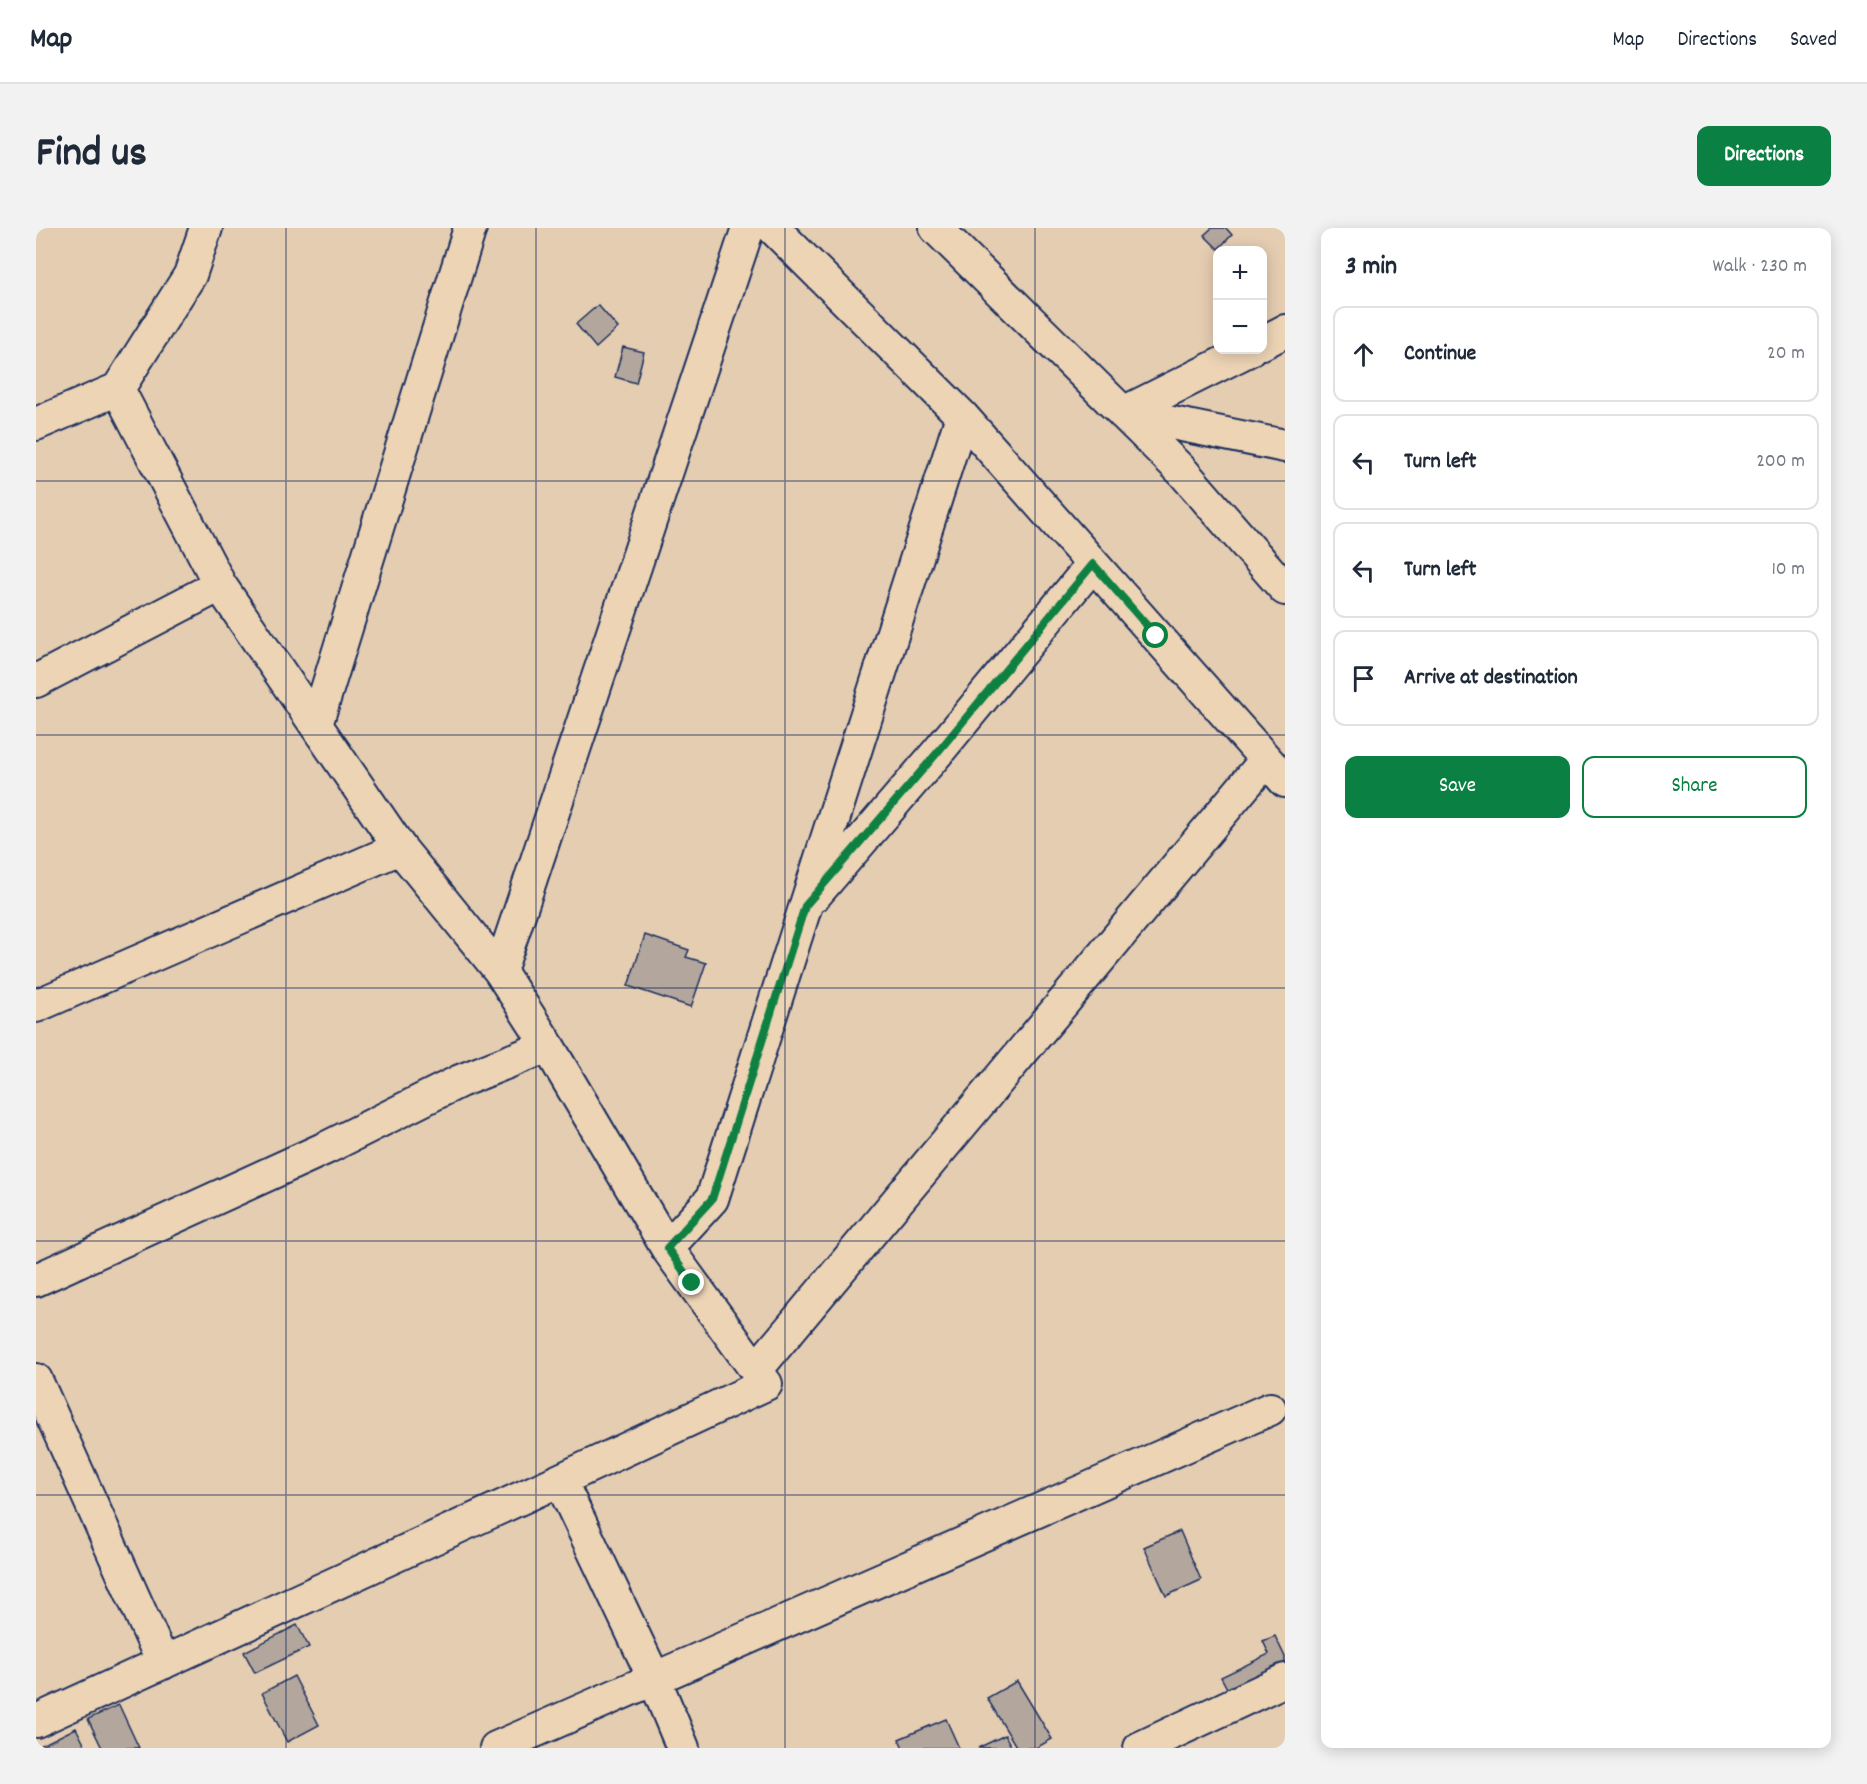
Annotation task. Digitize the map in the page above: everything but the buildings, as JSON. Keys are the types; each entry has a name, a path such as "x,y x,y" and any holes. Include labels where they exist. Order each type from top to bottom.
{"street":[{"path":"36,424 118,388 190,275 207,228"},
{"path":"315,725 470,228"},
{"path":"500,971 748,228"},
{"path":"756,1370 1276,771 962,416 773,228"},
{"path":"936,228 1183,472 1285,589"},
{"path":"1267,341 1285,332"},
{"path":"1123,413 1241,354"},
{"path":"36,1721 766,1384 667,1248 548,1046 500,971 400,848 220,585 118,388"},
{"path":"1123,413 1285,446"},
{"path":"667,1248 712,1199 962,416"},
{"path":"805,906 937,753 1093,564"},
{"path":"36,681 220,585"},
{"path":"36,1006 400,848"},
{"path":"36,1280 328,1147 460,1081 548,1046"},
{"path":"36,1380 163,1663"},
{"path":"496,1748 1270,1409"},
{"path":"560,1480 654,1677 683,1748"},
{"path":"1140,1748 1285,1680"}],"route":[{"path":"692,1283 667,1248 712,1199 805,906 937,753 1093,564 1156,636"}]}
